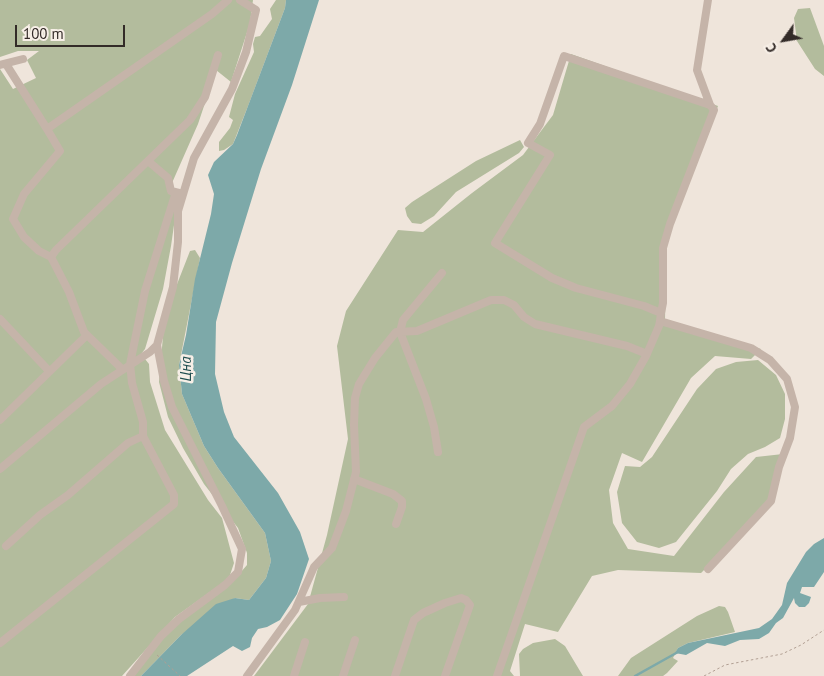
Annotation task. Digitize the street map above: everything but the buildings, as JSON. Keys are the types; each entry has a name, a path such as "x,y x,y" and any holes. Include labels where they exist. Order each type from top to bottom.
{"lane":[{"path":"47,129 212,14 228,0"},
{"path":"0,643 174,504 174,496 143,436 143,422 132,383 130,364 145,291 180,193 194,158 232,89 246,52 256,10 240,0"},
{"path":"498,676 584,428 612,406 630,384 647,354 660,317 663,303 663,248 670,224 714,110 710,105 697,70 708,0"},
{"path":"51,258 56,250 190,120 205,96 218,55"},
{"path":"708,569 771,501 779,467 790,438 795,407 787,379 770,360 751,348 660,317 644,306 576,288 560,281 495,243 550,155 528,143 540,124 564,56 710,105"},
{"path":"23,59 3,64 47,129 60,152 24,194 14,218 24,237 39,252 51,258 70,292 77,317 84,332 122,369"},
{"path":"148,161 168,178 171,191 180,193"},
{"path":"130,676 153,653 161,636 225,585 238,572 242,549 172,407 164,382 157,345 173,287 178,242 180,193"},
{"path":"438,452 434,427 426,399 400,332 404,320 442,273"},
{"path":"247,676 295,610 314,567 332,548 346,511 356,472 354,424 355,398 359,384 375,358 396,332 417,331 491,300 504,300 514,305 524,317 535,324 627,346 647,354"},
{"path":"0,319 49,371"},
{"path":"0,420 87,336"},
{"path":"0,469 101,384 150,352 157,345"},
{"path":"6,546 40,515 68,495 128,443 143,436"},
{"path":"354,479 393,494 402,501 402,507 396,524"},
{"path":"299,602 344,596"},
{"path":"395,676 414,620 430,610 461,598 470,605 445,676"},
{"path":"343,676 356,640"},
{"path":"294,676 305,642"}],"path":[{"path":"704,676 725,665 782,654 801,645 824,630"},
{"path":"153,653 180,676"}],"green space":[{"path":"0,0 253,0 250,23 231,82 216,70 198,124 168,192 178,197 171,246 163,289 145,349 141,354 149,364 150,382 165,430 208,500 222,518 234,563 230,575 224,582 175,617 122,676 0,676 0,69 13,89 36,78 27,60 39,51 18,51 0,57"},
{"path":"276,0 286,0 285,8 233,144 219,151 219,142 230,128 233,120 229,117 235,94 254,52 253,44 255,37 260,36 272,19 270,9"},
{"path":"810,8 824,46 824,76 815,69 797,41 794,18 798,9"},
{"path":"571,54 718,106 667,240 665,319 761,349 751,359 715,356 691,378 642,462 622,453 609,490 613,523 628,549 674,556 724,492 756,457 783,454 774,501 701,573 618,570 592,576 558,632 525,624 510,671 514,676 254,676 308,604 327,535 348,439 337,346 346,311 398,230 423,232 523,155 553,115"},
{"path":"520,140 524,147 519,153 456,192 434,216 421,224 412,223 407,216 405,208 412,202 476,161"},
{"path":"195,250 200,258 179,365 182,394 204,446 265,533 271,561 266,578 249,600 235,598 181,635 141,676 131,676 156,640 234,580 247,565 247,553 238,528 204,484 183,448 168,417 159,382 163,336 172,297 190,251"},
{"path":"758,360 776,375 785,394 785,419 780,438 748,454 731,469 717,491 676,542 659,548 637,542 622,523 617,492 625,466 640,467 652,457 697,389 716,369 736,362"},
{"path":"719,606 725,607 735,632 688,643 678,648 673,658 678,661 663,676 618,676 631,658 697,616"},
{"path":"555,639 565,646 583,676 520,676 519,654 523,649 533,643"}],"water":[{"name":"Цна","path":"286,0 319,0 292,85 261,169 232,263 216,322 215,374 224,412 234,437 278,493 300,532 309,559 297,594 280,620 267,627 258,629 252,638 250,647 242,651 233,646 187,676 141,676 181,635 216,604 235,598 249,600 266,578 271,561 265,533 204,446 182,394 179,365 195,279 211,214 214,194 208,175 214,162 233,144 285,8"},
{"path":"824,538 824,572 814,587 802,587 800,593 811,597 805,607 799,607 795,603 794,598 783,618 776,623 769,633 759,639 740,640 725,646 707,643 686,655 675,653 678,648 688,643 759,628 772,619 782,605 787,583 806,552"}],"waterway":[{"path":"635,676 678,652"}]}
